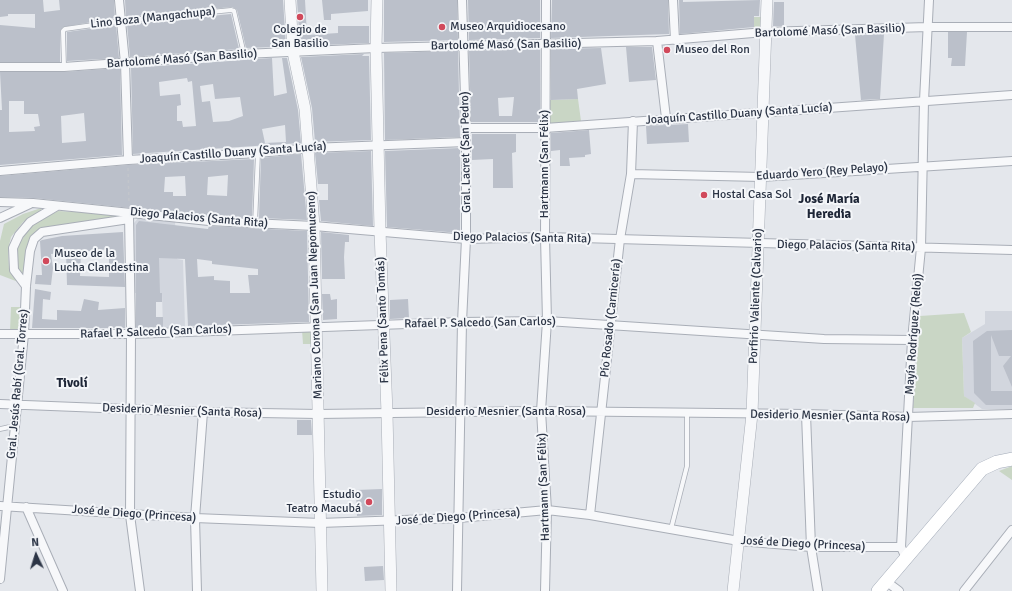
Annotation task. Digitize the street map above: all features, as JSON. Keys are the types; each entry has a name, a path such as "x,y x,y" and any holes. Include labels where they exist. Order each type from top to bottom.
{"main road":[{"path":"883,587 904,553 982,469 997,462 1012,459"}],"street":[{"path":"119,0 125,63 128,160"},
{"name":"Mariano Corona (San Juan Nepomuceno)","path":"290,0 293,52 305,109 310,148 317,327 322,591"},
{"name":"Félix Pena (Santo Tomás)","path":"377,0 376,48 380,231 387,413 391,591"},
{"name":"Gral. Lacret (San Pedro)","path":"457,591 462,322 466,239 466,128 462,0"},
{"name":"Hartmann (San Félix)","path":"545,591 547,510 541,411 547,321 545,237 546,0"},
{"path":"673,0 675,40"},
{"name":"Porfirio Valiente (Calvario)","path":"733,591 752,414 767,0"},
{"name":"Mayía Rodríguez (Reloj)","path":"904,553 912,340 921,248 924,101 929,0"},
{"name":"Bartolomé Masó (San Basilio)","path":"0,67 125,63 244,54 376,48 546,45 657,41 765,32 927,27 1012,27"},
{"path":"657,41 666,118"},
{"name":"Joaquín Castillo Duany (Santa Lucía)","path":"466,128 545,128 666,118 763,114 1012,95"},
{"name":"Pío Rosado (Carnicería)","path":"590,515 600,412 612,325 620,239 631,174 632,121"},
{"name":"Joaquín Castillo Duany (Santa Lucía)","path":"0,171 128,160 258,153 310,148 466,142"},
{"name":"Eduardo Yero (Rey Pelayo)","path":"631,174 761,177 1012,161"},
{"name":"Diego Palacios (Santa Rita)","path":"0,202 33,203 129,216 254,224 314,226 466,239 545,237 1012,250"},
{"path":"0,218 33,203"},
{"path":"26,286 14,270 13,248 19,235 30,222 57,206"},
{"path":"129,216 131,334 130,515 140,591"},
{"name":"Gral. Jesús Rabí (Gral. Torres)","path":"0,578 4,506 24,334 26,286 30,251 34,239 42,232 129,216"},
{"name":"Rafael P. Salcedo (San Carlos)","path":"0,334 131,334 462,322 547,321 824,339 912,340"},
{"name":"Desiderio Mesnier (Santa Rosa)","path":"0,404 203,412 318,414 541,411 687,414 806,414 908,417 1012,414"},
{"path":"197,591 194,518 203,412"},
{"path":"806,414 811,547 818,591"},
{"name":"José de Diego (Princesa)","path":"4,506 130,515 320,523 459,518 547,510 590,515 739,541 904,553"},
{"path":"26,507 63,591"},
{"path":"964,591 1012,530"},
{"path":"883,587 899,591"}],"lane":[{"name":"Lino Boza (Mangachupa)","path":"64,66 64,30 121,21 233,10 244,54"},
{"path":"254,224 258,153"},
{"path":"671,529 687,466 687,414"},
{"path":"0,429 14,426"}],"path":[{"path":"128,160 129,216"}],"shaded area":[{"path":"139,217 175,222 177,259 183,260 185,327 163,329 162,293 135,293 134,223"},
{"path":"985,311 1012,311 1012,409 982,409 964,396 962,338 985,324"}],"green space":[{"path":"754,17 761,17 761,30 754,30"},
{"path":"578,99 581,121 550,124 550,100"},
{"path":"41,208 41,211 23,222 11,237 8,250 9,268 21,283 0,275 0,241 4,224 23,214"},
{"path":"58,211 121,214 122,216 32,238 24,278 16,270 16,249 31,225"},
{"path":"11,307 22,307 21,331 10,331"},
{"path":"964,313 971,332 962,338 964,396 975,403 973,408 913,408 920,316"},
{"path":"302,330 313,330 314,344 303,344"},
{"path":"1012,466 1012,480 999,471"}],"building":[{"path":"0,0 43,0 44,12 60,10 59,0 114,0 115,18 63,27 60,31 60,62 0,62 0,25 35,28 35,14 8,14 8,16 0,17"},
{"path":"125,0 283,0 286,47 281,47 280,39 271,40 272,47 246,48 237,10 232,7 126,17"},
{"path":"297,0 305,0 307,35 338,33 338,26 369,26 369,43 300,46"},
{"path":"322,0 368,0 368,11 331,14 331,20 324,20"},
{"path":"384,0 457,0 458,40 384,42"},
{"path":"468,0 540,0 540,38 469,40"},
{"path":"552,0 668,0 669,34 551,38"},
{"path":"679,0 683,0 683,2 760,0 759,16 754,16 754,27 680,34"},
{"path":"774,2 784,2 784,26 773,26"},
{"path":"231,14 239,49 130,57 127,24"},
{"path":"116,25 119,58 67,61 67,32"},
{"path":"948,32 967,32 965,66 951,66 952,58 948,58"},
{"path":"884,34 880,99 861,100 855,35"},
{"path":"626,47 652,47 656,80 629,82"},
{"path":"601,48 606,84 577,89 578,99 551,100 551,49"},
{"path":"540,49 540,122 471,122 469,51","holes":["514,97 512,116 499,116 498,98"]},
{"path":"458,51 460,137 385,140 384,53"},
{"path":"364,54 362,56 369,56 371,140 315,142 312,108 301,57"},
{"path":"272,58 274,96 287,93 282,58 287,58 298,110 301,143 133,154 131,68","holes":["187,78 188,82 192,81 196,126 183,127 182,121 177,121 177,106 181,105 180,94 160,96 159,82","213,84 215,99 240,97 243,116 229,121 213,122 210,101 202,102 200,86","285,125 286,142 265,143 262,129"]},
{"path":"120,68 122,155 0,165 0,110 2,110 0,72 64,72","holes":["9,101 24,101 24,114 38,114 40,126 34,127 35,131 9,132","84,113 86,141 62,143 61,116"]},
{"path":"688,124 689,142 647,144 646,126"},
{"path":"589,130 591,154 585,155 585,157 569,158 570,166 560,166 560,150 551,151 551,133"},
{"path":"472,134 516,134 516,152 512,153 513,188 493,188 493,159 472,160"},
{"path":"460,148 460,233 387,227 385,151"},
{"path":"371,151 373,226 321,221 319,200 328,200 328,184 318,184 315,153"},
{"path":"301,154 307,220 259,218 261,158"},
{"path":"254,159 252,218 209,216 34,198 0,197 0,176 128,165","holes":["228,175 227,196 207,195 208,177","185,176 186,196 173,196 173,192 164,192 165,177"]},
{"path":"139,221 208,229 209,226 307,231 309,322 188,326 185,259 159,258 160,293 162,293 162,302 156,302 156,317 163,317 163,327 136,328 136,225","holes":["197,259 212,261 212,264 258,269 258,275 248,275 250,293 230,293 230,281 214,280 214,276 198,277"]},
{"path":"123,232 125,287 67,285 66,252 51,254 53,268 51,285 35,284 36,275 42,275 40,241 62,236","holes":["109,249 109,277 80,276 81,252"]},
{"path":"321,232 349,235 349,242 345,242 345,279 322,279"},
{"path":"35,289 51,292 50,300 43,299 42,319 57,320 57,310 81,311 84,299 99,302 98,310 125,308 125,328 32,328"},
{"path":"322,294 330,294 331,300 337,299 337,319 323,320"},
{"path":"408,299 409,318 390,319 390,300"},
{"path":"1012,330 1012,387 1003,366 1011,356 999,356 991,335 991,391 1012,391 1012,405 986,405 974,393 973,341 987,331"},
{"path":"297,420 311,420 312,435 297,435"},
{"name":"Estudio Teatro Macubá","path":"382,489 382,515 357,516 356,490"},
{"path":"383,566 384,580 365,581 364,567"}],"place":[{"name":"Colegio de San Basilio","path":"300,17"},
{"name":"Museo Arquidiocesano","path":"442,27"},
{"name":"Museo del Ron","path":"667,50"},
{"name":"Hostal Casa Sol","path":"704,195"},
{"name":"Museo de la Lucha Clandestina","path":"46,261"},
{"name":"Estudio Teatro Macubá","path":"369,502"}],"district":[{"name":"José María Heredia","path":"829,208"},
{"name":"Tivolí","path":"72,384"}]}
